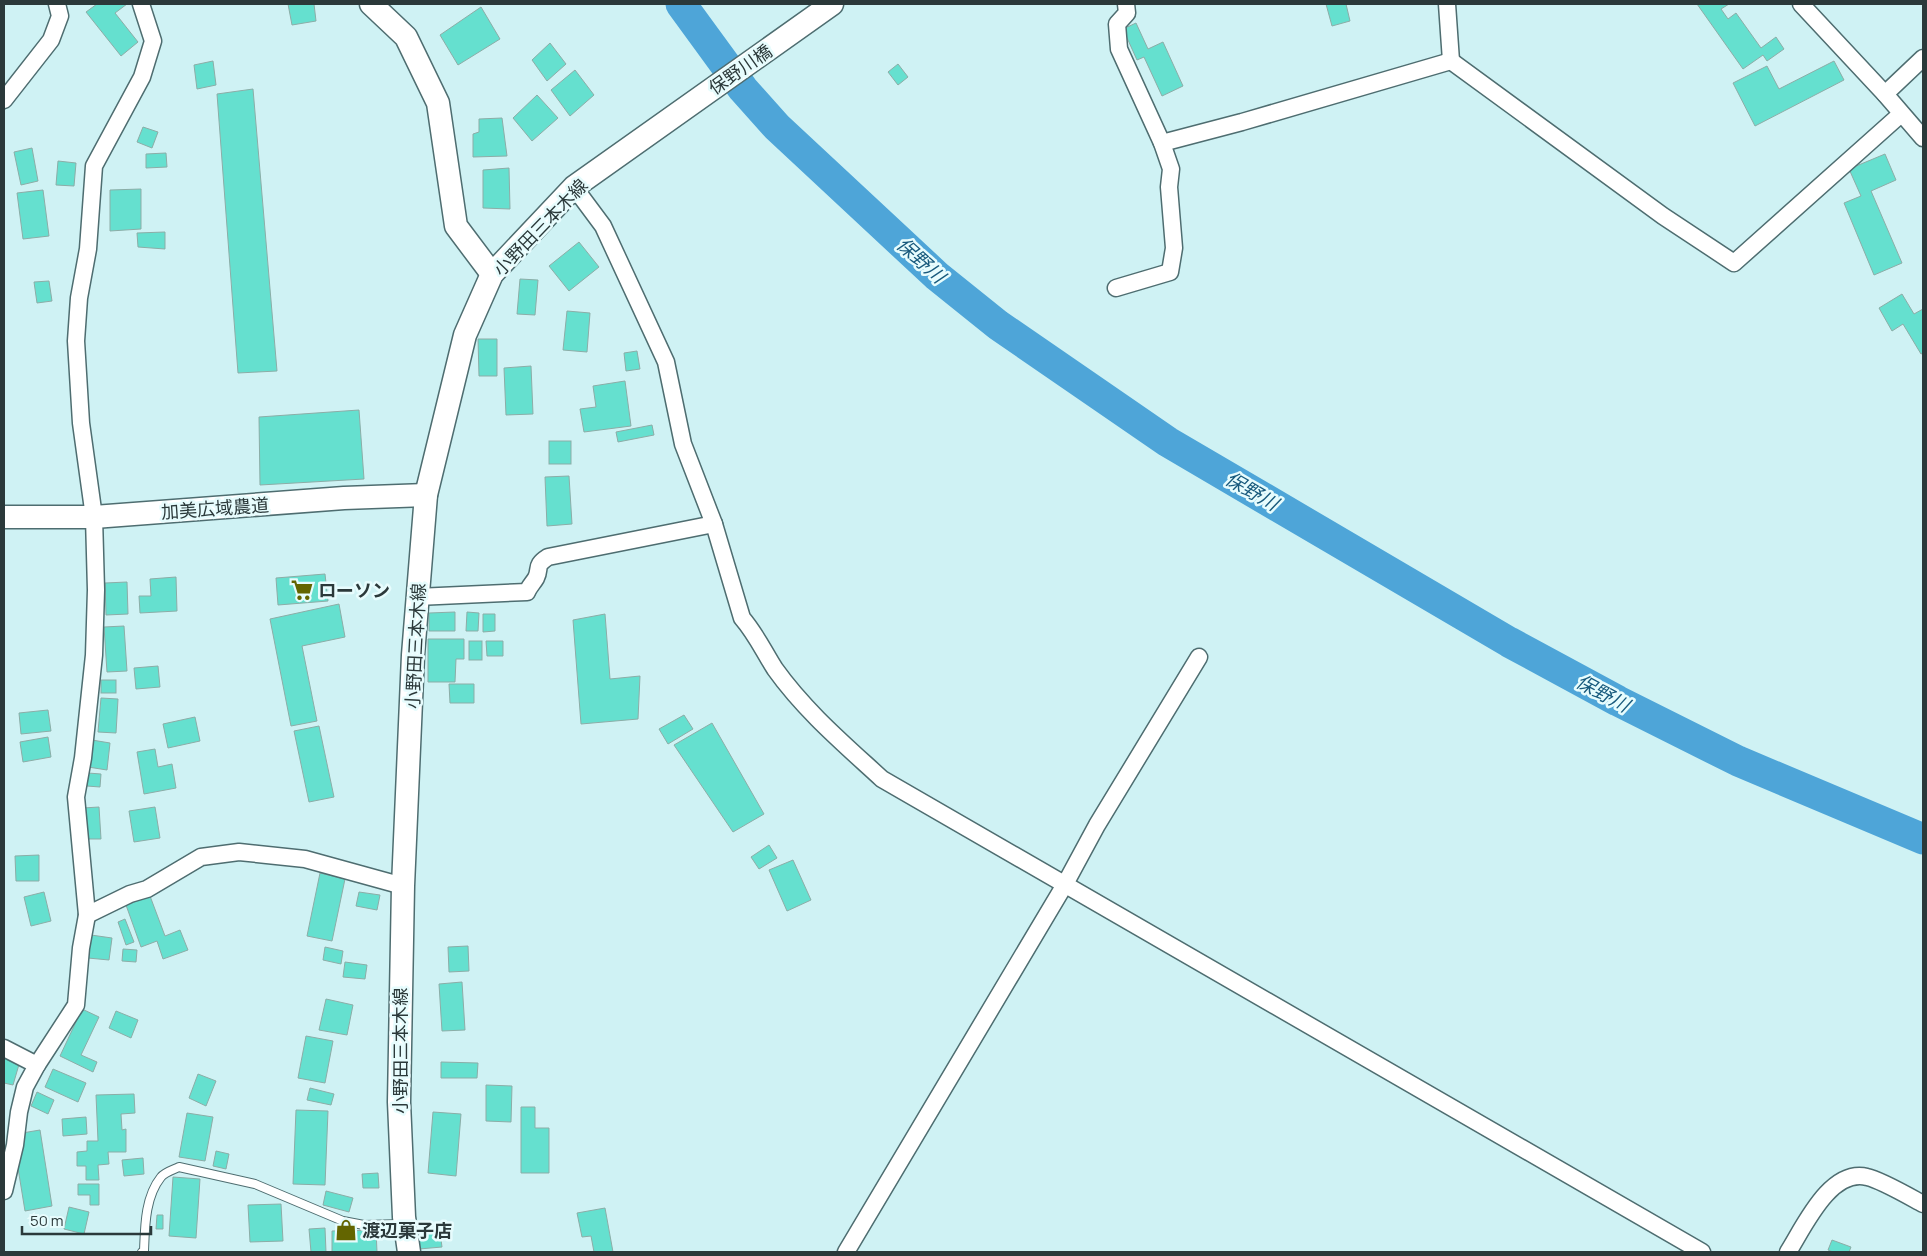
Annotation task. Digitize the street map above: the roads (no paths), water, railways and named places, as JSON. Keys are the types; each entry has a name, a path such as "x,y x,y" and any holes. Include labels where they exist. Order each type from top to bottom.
{"main road":[{"path":"371,4 406,37 438,103 456,226 492,274"},
{"name":"保野川橋","path":"659,126 826,8"},
{"name":"小野田三本木線","path":"408,1252 399,1102 403,886 418,597 426,495 465,335 492,274 574,188 659,126"},
{"name":"加美広域農道","path":"4,517 94,517 344,498 426,495"}],"street":[{"path":"4,100 51,40 60,16 57,4"},
{"path":"4,1191 15,1145 18,1112 25,1087 76,1005 81,948 87,915 76,797 83,758 94,655 94,517 80,404 76,341 79,298 88,249 94,166 142,77 152,41 141,4"},
{"path":"1116,288 1170,272 1174,248 1169,187 1171,169 1162,143 1119,49 1116,29 1117,24 1127,13 1126,4"},
{"path":"1447,4 1451,61 1663,216 1734,263 1901,114"},
{"path":"1801,4 1885,94 1923,138"},
{"path":"1885,94 1923,58"},
{"path":"1162,143 1251,120 1451,61"},
{"path":"574,188 603,226 666,362 683,444 714,524 742,618 751,628 775,669 812,714 882,779 1064,886 1702,1252"},
{"path":"418,597 527,592 536,578 538,567 548,557 714,524"},
{"path":"846,1252 1064,886 1096,825 1199,657"},
{"path":"87,915 130,894 147,889 201,857 239,852 305,859 403,886"},
{"path":"4,1048 37,1065"},
{"path":"1788,1252 1822,1197 1834,1185 1853,1176 1867,1176 1923,1204"}],"lane":[{"path":"142,1252 144,1251 147,1213 152,1192 163,1175 179,1167 255,1184 343,1221 364,1225 405,1224"}],"waterway":[{"name":"保野川","path":"681,4 743,89 777,127 937,276 998,325 1168,442 1509,642 1618,701 1738,761 1923,839"}],"place":[{"name":"ローソン","path":"302,590"},
{"name":"渡辺菓子店","path":"346,1230"}]}
